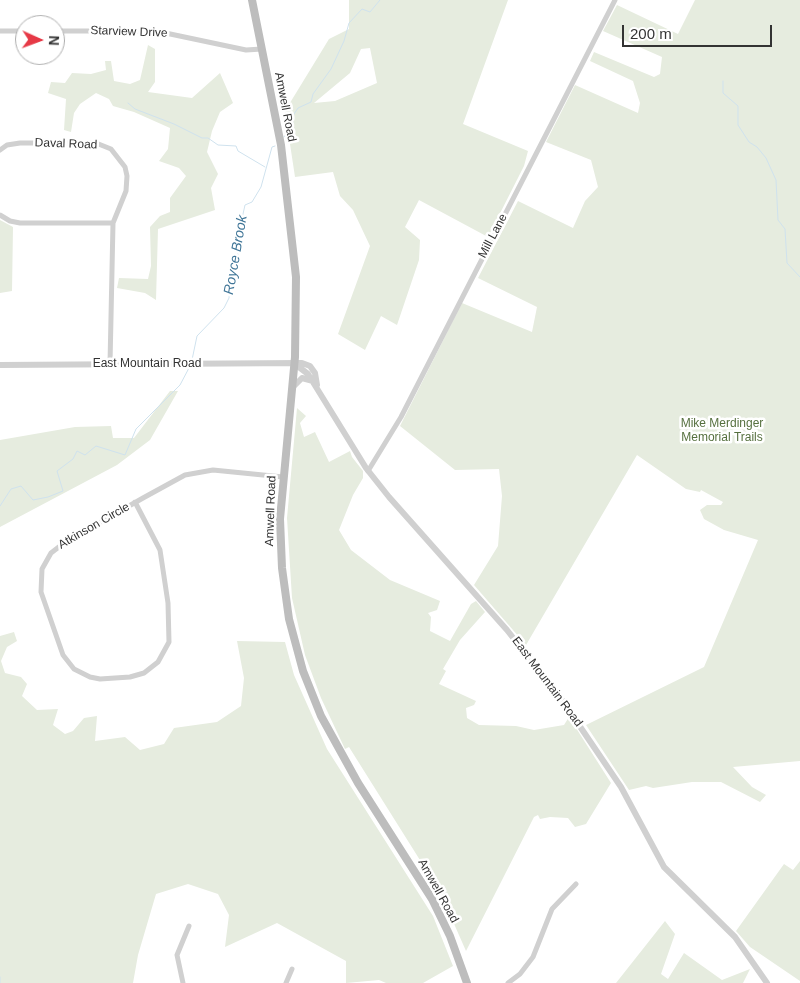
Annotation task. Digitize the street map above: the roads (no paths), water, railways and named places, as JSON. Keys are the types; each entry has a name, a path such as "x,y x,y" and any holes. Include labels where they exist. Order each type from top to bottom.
{"main road":[{"name":"Amwell Road","path":"252,0 281,146 294,247 297,308 292,390 280,519 285,590 294,640 312,694 338,750 432,899 450,936 467,983"}],"street":[{"name":"Mill Lane","path":"368,471 400,418 615,0"},
{"path":"0,31 15,31"},
{"name":"Starview Drive","path":"65,31 156,31 246,50 262,49"},
{"name":"Daval Road","path":"0,150 7,145 20,143 96,143 111,149 122,161 128,176 126,191 113,223 110,364"},
{"path":"0,215 10,221 20,223 113,223"},
{"name":"East Mountain Road","path":"0,365 302,363 310,366 314,373 315,383 368,471 541,672 573,715 621,787 657,858 674,878 735,937 767,983"},
{"path":"292,390 299,379 305,377 315,383"},
{"name":"Atkinson Circle","path":"135,502 162,556 170,629 169,642 158,662 144,673 130,677 100,679 90,677 74,668 61,649 41,592 42,570 51,553 64,543 135,502 179,478 196,472 220,471 283,477"},
{"path":"508,983 516,977 532,957 552,909 576,884"},
{"path":"183,983 177,955 188,926"},
{"path":"286,983 292,969"}],"waterway":[{"name":"Royce Brook","path":"284,137 293,124 292,117 298,108 311,102 313,94 331,69 344,41 349,23 362,9 370,12 380,0"},
{"path":"723,81 723,93 738,106 738,125 749,142 757,147 766,158 776,180 778,220 785,229 787,263 800,277"},
{"path":"128,103 135,109 174,124 202,138 208,138 218,145 236,146 238,151 265,167"},
{"name":"Royce Brook","path":"192,360 197,336 224,308 229,298 231,271 238,255 237,241 245,205 252,202 261,187 272,147 275,146"},
{"name":"Royce Brook","path":"0,506 11,489 21,486 33,500 63,491 57,471 73,459 77,451 85,455 96,446 125,455 136,429 180,385 189,368"},
{"name":"Royce Brook","path":"0,977 0,983"}],"park label":[{"name":"Mike Merdinger Memorial Trails","path":"722,431"}]}
